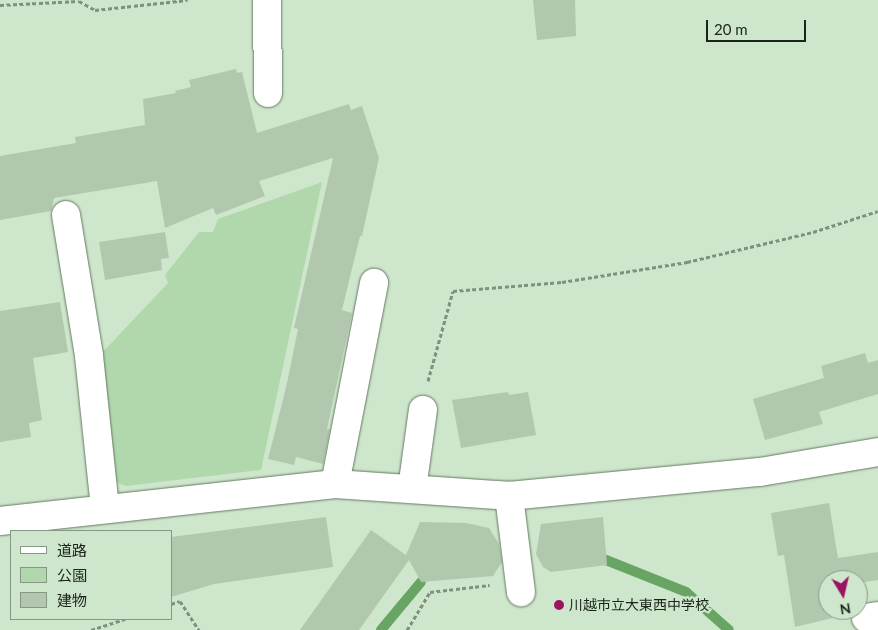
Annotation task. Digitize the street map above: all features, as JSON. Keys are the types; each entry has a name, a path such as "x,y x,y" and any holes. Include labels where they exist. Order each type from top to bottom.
{"street":[{"path":"267,0 268,93"},
{"path":"66,215 89,356 105,509"},
{"path":"335,484 374,283"},
{"path":"412,489 423,410"},
{"path":"0,521 335,484 509,496 760,472 878,452"},
{"path":"509,496 521,587"}],"path":[{"path":"0,5 20,2 80,1 95,10 187,0"},
{"path":"423,410 425,392 453,291 562,282 687,262 813,232 878,211"},
{"path":"407,630 430,592 521,587"},
{"path":"172,604 180,601 199,630"},
{"path":"91,630 122,620"}],"green space":[{"path":"322,182 261,470 126,486 113,481 100,355 168,283 165,275 199,232 213,232 218,219"}],"building":[{"path":"533,0 575,0 576,36 537,40"},
{"path":"236,69 237,73 242,72 257,133 349,104 351,110 362,106 379,158 362,236 360,236 342,310 352,313 327,429 330,429 323,464 296,457 294,465 268,459 287,383 298,329 294,328 333,158 259,181 265,196 216,215 213,208 165,228 157,181 54,198 51,211 0,220 0,156 76,143 75,137 145,125 143,99 176,93 175,91 191,87 189,80"},
{"path":"165,232 169,258 161,259 162,270 105,280 99,242"},
{"path":"60,302 68,352 33,358 42,420 29,423 31,437 0,442 0,311"},
{"path":"865,353 868,363 878,360 878,394 819,412 823,424 765,440 753,399 824,378 821,366"},
{"path":"508,392 509,395 528,392 536,435 461,448 452,400"},
{"path":"829,503 838,558 878,552 878,580 868,582 868,570 818,570 818,620 824,620 795,627 784,555 778,556 771,513"},
{"path":"326,517 333,567 214,584 172,597 172,537"},
{"path":"603,517 607,565 551,572 543,567 536,554 541,524"},
{"path":"420,522 466,523 489,528 499,544 502,562 493,576 421,582 409,560 359,630 300,630 371,530 406,555"}],"waterway":[{"path":"606,560 686,592 729,630"},
{"path":"381,630 421,582"}],"place":[{"name":"川越市立大東西中学校","path":"559,605"}]}
